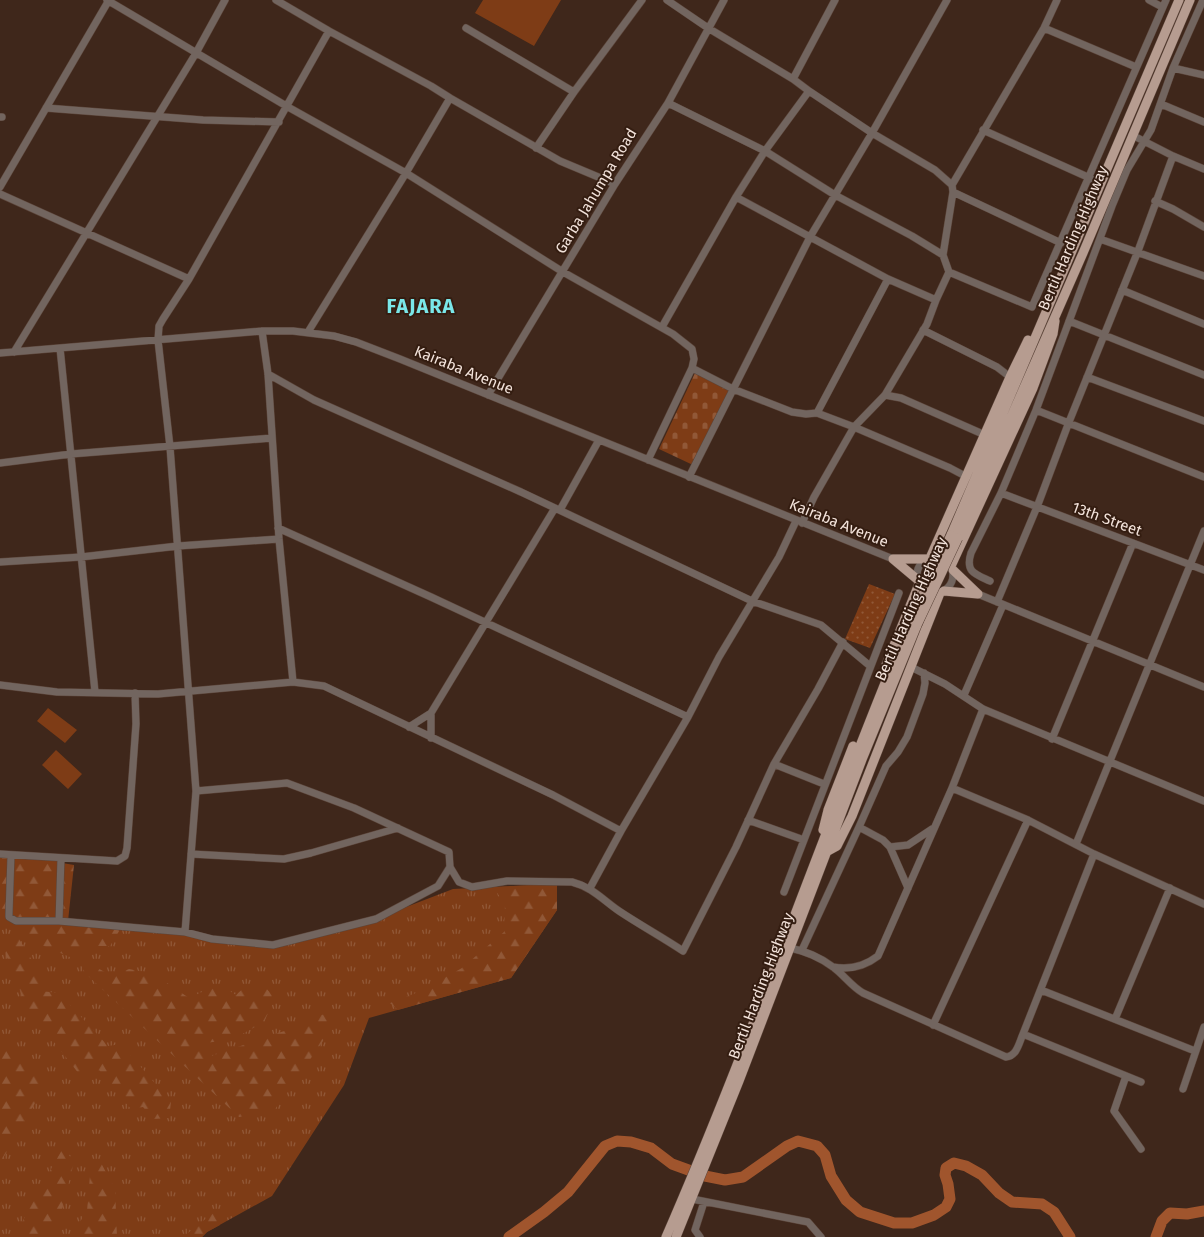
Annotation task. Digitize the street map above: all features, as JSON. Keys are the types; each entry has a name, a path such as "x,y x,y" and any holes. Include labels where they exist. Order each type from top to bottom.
{"main road":[{"name":"Bertil Harding Highway","path":"666,1237 692,1186 790,948 830,836 896,675 958,538 1050,314 1101,183 1179,0"},
{"name":"Bertil Harding Highway","path":"1050,314 1132,135 1190,0"},
{"path":"893,559 928,559 1035,326 1050,314 1056,323 1033,388 952,568 978,594"},
{"path":"893,559 918,582 828,810 822,832 825,850 837,846 852,816 942,592 978,594"},
{"name":"Bertil Harding Highway","path":"699,1169 825,850"},
{"name":"Bertil Harding Highway","path":"676,1237 692,1199 692,1186"}],"street":[{"path":"0,187 108,0 288,107 406,173 563,272 662,327 683,341 692,349 694,359 692,368 648,460"},
{"path":"14,352 196,53 225,0"},
{"path":"276,0 431,86 536,148 560,161 615,184"},
{"path":"536,148 574,92 642,0"},
{"path":"668,0 708,28 793,79 809,92 872,133 935,170 953,189 1061,243"},
{"name":"Garba Jahumpa Road","path":"488,395 615,184 668,103 724,0"},
{"path":"793,79 835,0"},
{"path":"689,477 810,237 872,133 947,0"},
{"path":"1054,1 1044,28 983,130 953,189 943,255 950,272 1032,307 1164,3 1150,0"},
{"path":"990,581 973,573 969,568 968,560 1036,410 1122,181 1154,123 1174,68 1203,0"},
{"path":"466,28 574,92"},
{"path":"1044,28 1136,67"},
{"path":"185,932 196,791 170,447 158,340 159,326 189,279 330,31"},
{"path":"1174,68 1204,75"},
{"path":"662,327 736,197 765,152 809,92"},
{"path":"308,332 450,98"},
{"path":"668,103 765,152 835,195 920,240 943,255"},
{"path":"1161,104 1204,122"},
{"path":"46,108 156,117 279,122"},
{"path":"983,130 1101,183"},
{"path":"1132,135 1204,169"},
{"path":"964,695 1069,422 1138,251 1173,156"},
{"path":"0,194 189,279"},
{"path":"736,197 888,279 936,300"},
{"path":"1156,201 1204,227"},
{"path":"1100,239 1204,276"},
{"path":"590,888 621,830 688,717 719,657 814,498 854,426 885,395 923,330 950,272"},
{"path":"818,413 888,279"},
{"path":"1122,290 1204,324"},
{"path":"1069,321 1204,375"},
{"path":"923,330 997,367 1010,377"},
{"path":"262,331 268,374 278,528 293,682"},
{"name":"Kairaba Avenue","path":"0,353 262,331 308,332 334,336 356,342 893,559"},
{"path":"60,348 95,692"},
{"path":"692,368 733,389 792,412 818,413 854,426 967,477"},
{"path":"268,374 314,400 557,509 752,601 821,625 870,666"},
{"path":"1087,377 1204,422"},
{"path":"885,395 901,398 984,435"},
{"path":"1036,410 1204,477"},
{"path":"0,463 71,454 272,438"},
{"path":"409,727 431,713 485,622 599,440"},
{"name":"13th Street","path":"1000,493 1204,570"},
{"path":"278,528 688,717"},
{"path":"1076,844 1204,530"},
{"path":"0,562 81,557 178,546 279,539"},
{"path":"1052,739 1133,543"},
{"path":"942,558 952,568 952,582 942,592 928,592 918,582 918,568 928,559 942,558"},
{"path":"784,892 824,784 899,594"},
{"path":"978,594 1204,687"},
{"path":"196,791 287,783 354,808 449,852 450,867 459,882 472,887 507,881 572,882 590,888 617,910 683,951 774,764 843,642"},
{"path":"911,667 964,695 983,709 1204,801"},
{"path":"802,950 860,827 886,766 898,752 907,737 923,694 924,673"},
{"path":"0,685 57,692 158,694 293,682 324,686 553,795 621,830"},
{"path":"0,854 117,861 126,856 136,724 135,693"},
{"path":"790,948 802,950 833,966 844,969 855,967 878,956 952,788 983,709"},
{"path":"431,713 431,738"},
{"path":"774,764 824,784"},
{"path":"952,788 1028,820 1094,854 1204,904"},
{"path":"748,820 804,840"},
{"path":"934,1025 1028,820"},
{"path":"860,827 890,847 908,888"},
{"path":"191,854 284,859 398,828"},
{"path":"890,847 908,845 923,837 934,828"},
{"path":"833,966 852,986 863,992 1006,1057 1014,1054 1094,854"},
{"path":"10,855 10,917 16,921 59,921 185,932 212,939 273,945 376,919 438,886 450,867"},
{"path":"59,921 61,858"},
{"path":"1115,1020 1170,888"},
{"path":"1040,990 1195,1051"},
{"path":"1183,1089 1204,1027"},
{"path":"1023,1034 1141,1082"},
{"path":"1126,1076 1114,1111 1141,1149"},
{"path":"692,1199 808,1222 821,1237"},
{"path":"700,1237 695,1230 704,1202"}],"green space":[{"path":"483,0 561,0 534,46 475,13"},
{"path":"695,373 730,389 693,465 659,449"},
{"path":"869,584 895,594 870,648 845,639"},
{"path":"48,708 77,730 65,743 37,721"},
{"path":"56,750 82,774 68,789 42,765"},
{"path":"0,854 61,858 68,922 273,945 375,919 453,889 557,884 557,910 511,978 369,1018 344,1085 272,1196 207,1232 202,1237 0,1237"},
{"path":"0,854 74,865 68,921 121,928 110,946 86,946 77,960 32,941 26,930 10,925 0,917"},
{"path":"557,884 557,910 511,978 398,1010 390,1003 421,991 462,968 504,932 505,904 493,887"},
{"path":"9,937 19,939 43,978 40,991 59,993 108,1046 121,1044 171,1102 169,1118 153,1119 143,1107 131,1109 99,1070 83,1079 26,1006 5,952"},
{"path":"81,965 92,965 112,976 129,969 154,974 189,998 219,984 236,995 248,984 265,987 275,998 264,1022 233,1039 206,1043 211,1056 302,1025 306,1018 331,1013 323,1041 273,1112 239,1117 85,973"},
{"path":"0,1044 46,1084 2,1160 0,1176"},
{"path":"63,1147 74,1162 55,1237 14,1237"},
{"path":"101,1163 115,1189 117,1237 77,1237 74,1231 87,1211 90,1175"},
{"path":"218,1209 220,1225 202,1237 183,1237"}],"waterway":[{"path":"509,1237 568,1192 605,1146 617,1141 631,1142 651,1148 672,1164 705,1176 725,1180 743,1177 787,1146 798,1141 817,1146 825,1155 831,1176 846,1200 860,1212 894,1223 912,1223 934,1215 946,1207 950,1199 945,1175 946,1168 954,1163 966,1166 982,1175 999,1193 1012,1202 1042,1204 1054,1212 1070,1237"},
{"path":"1156,1237 1162,1221 1170,1213 1187,1214 1204,1211"}],"district":[{"name":"FAJARA","path":"421,306"}]}
